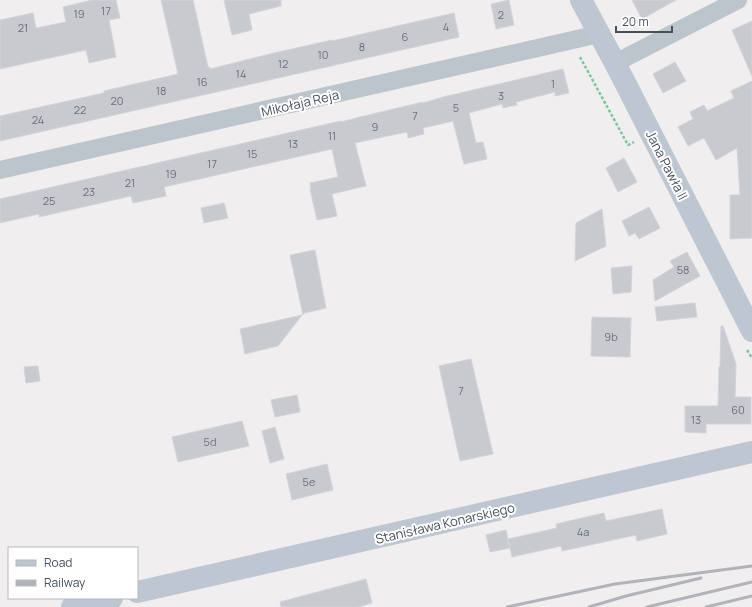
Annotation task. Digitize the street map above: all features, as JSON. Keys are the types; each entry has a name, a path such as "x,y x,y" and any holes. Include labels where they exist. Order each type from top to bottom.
{"street":[{"name":"Jana Pawła II","path":"581,0 750,320"},
{"path":"615,63 738,0"},
{"name":"Mikołaja Reja","path":"0,170 599,34"},
{"name":"Stanisława Konarskiego","path":"138,592 752,452"},
{"path":"72,607 108,599"}],"building":[{"path":"92,0 116,0 120,18 109,20 116,57 89,63 86,50 0,69 0,20 33,13 36,28 66,22 63,7"},
{"path":"161,0 193,0 208,67 210,67 210,69 274,53 454,13 459,37 0,141 0,116 104,93 104,91 178,74"},
{"path":"224,0 281,0 281,6 249,14 252,30 232,35"},
{"path":"509,0 514,25 496,29 491,4"},
{"path":"632,0 676,0 642,19"},
{"path":"752,21 752,76 732,30"},
{"path":"675,62 686,81 663,93 653,74"},
{"path":"563,69 569,93 555,96 555,92 516,102 517,105 503,108 502,104 469,113 476,143 483,142 487,159 464,164 453,121 423,128 424,134 408,138 407,132 355,143 366,186 332,194 337,216 317,220 310,189 310,183 338,177 332,149 164,187 166,196 133,203 131,196 39,217 39,214 0,223 0,199 341,122"},
{"path":"752,81 752,238 730,239 730,195 740,195 737,148 716,160 704,138 688,146 678,127 693,119 690,112 704,105 707,111 734,98 731,91"},
{"path":"624,158 637,182 618,192 606,168"},
{"path":"224,203 228,218 204,223 201,208"},
{"path":"649,207 660,228 639,239 635,233 629,236 622,221"},
{"path":"602,209 606,246 575,261 576,223"},
{"path":"315,250 326,308 305,312 303,315 290,255"},
{"path":"687,252 700,276 655,301 653,280 674,267 670,261"},
{"path":"632,266 631,292 613,294 611,268"},
{"path":"695,303 697,317 657,321 655,307"},
{"path":"302,315 278,346 245,354 240,329"},
{"path":"592,317 631,318 630,357 591,356"},
{"path":"721,326 723,326 736,364 735,397 751,397 751,424 706,424 706,433 685,432 685,406 718,406"},
{"path":"471,359 493,454 460,461 439,366"},
{"path":"38,366 40,381 26,383 24,367"},
{"path":"297,395 300,412 275,417 271,400"},
{"path":"242,421 249,446 178,462 172,437"},
{"path":"275,427 284,459 270,463 262,431"},
{"path":"327,464 333,490 292,500 286,474"},
{"path":"662,509 667,534 637,541 636,535 562,551 561,546 512,557 510,548 490,552 486,535 506,530 508,539 557,528 556,524 604,513 606,521"},
{"path":"366,579 372,603 358,607 281,607 280,602"}],"railway":[{"path":"507,607 615,584 752,566"},
{"path":"589,607 626,596 701,578"},
{"path":"647,607 752,582"},
{"path":"706,607 752,596"}]}
